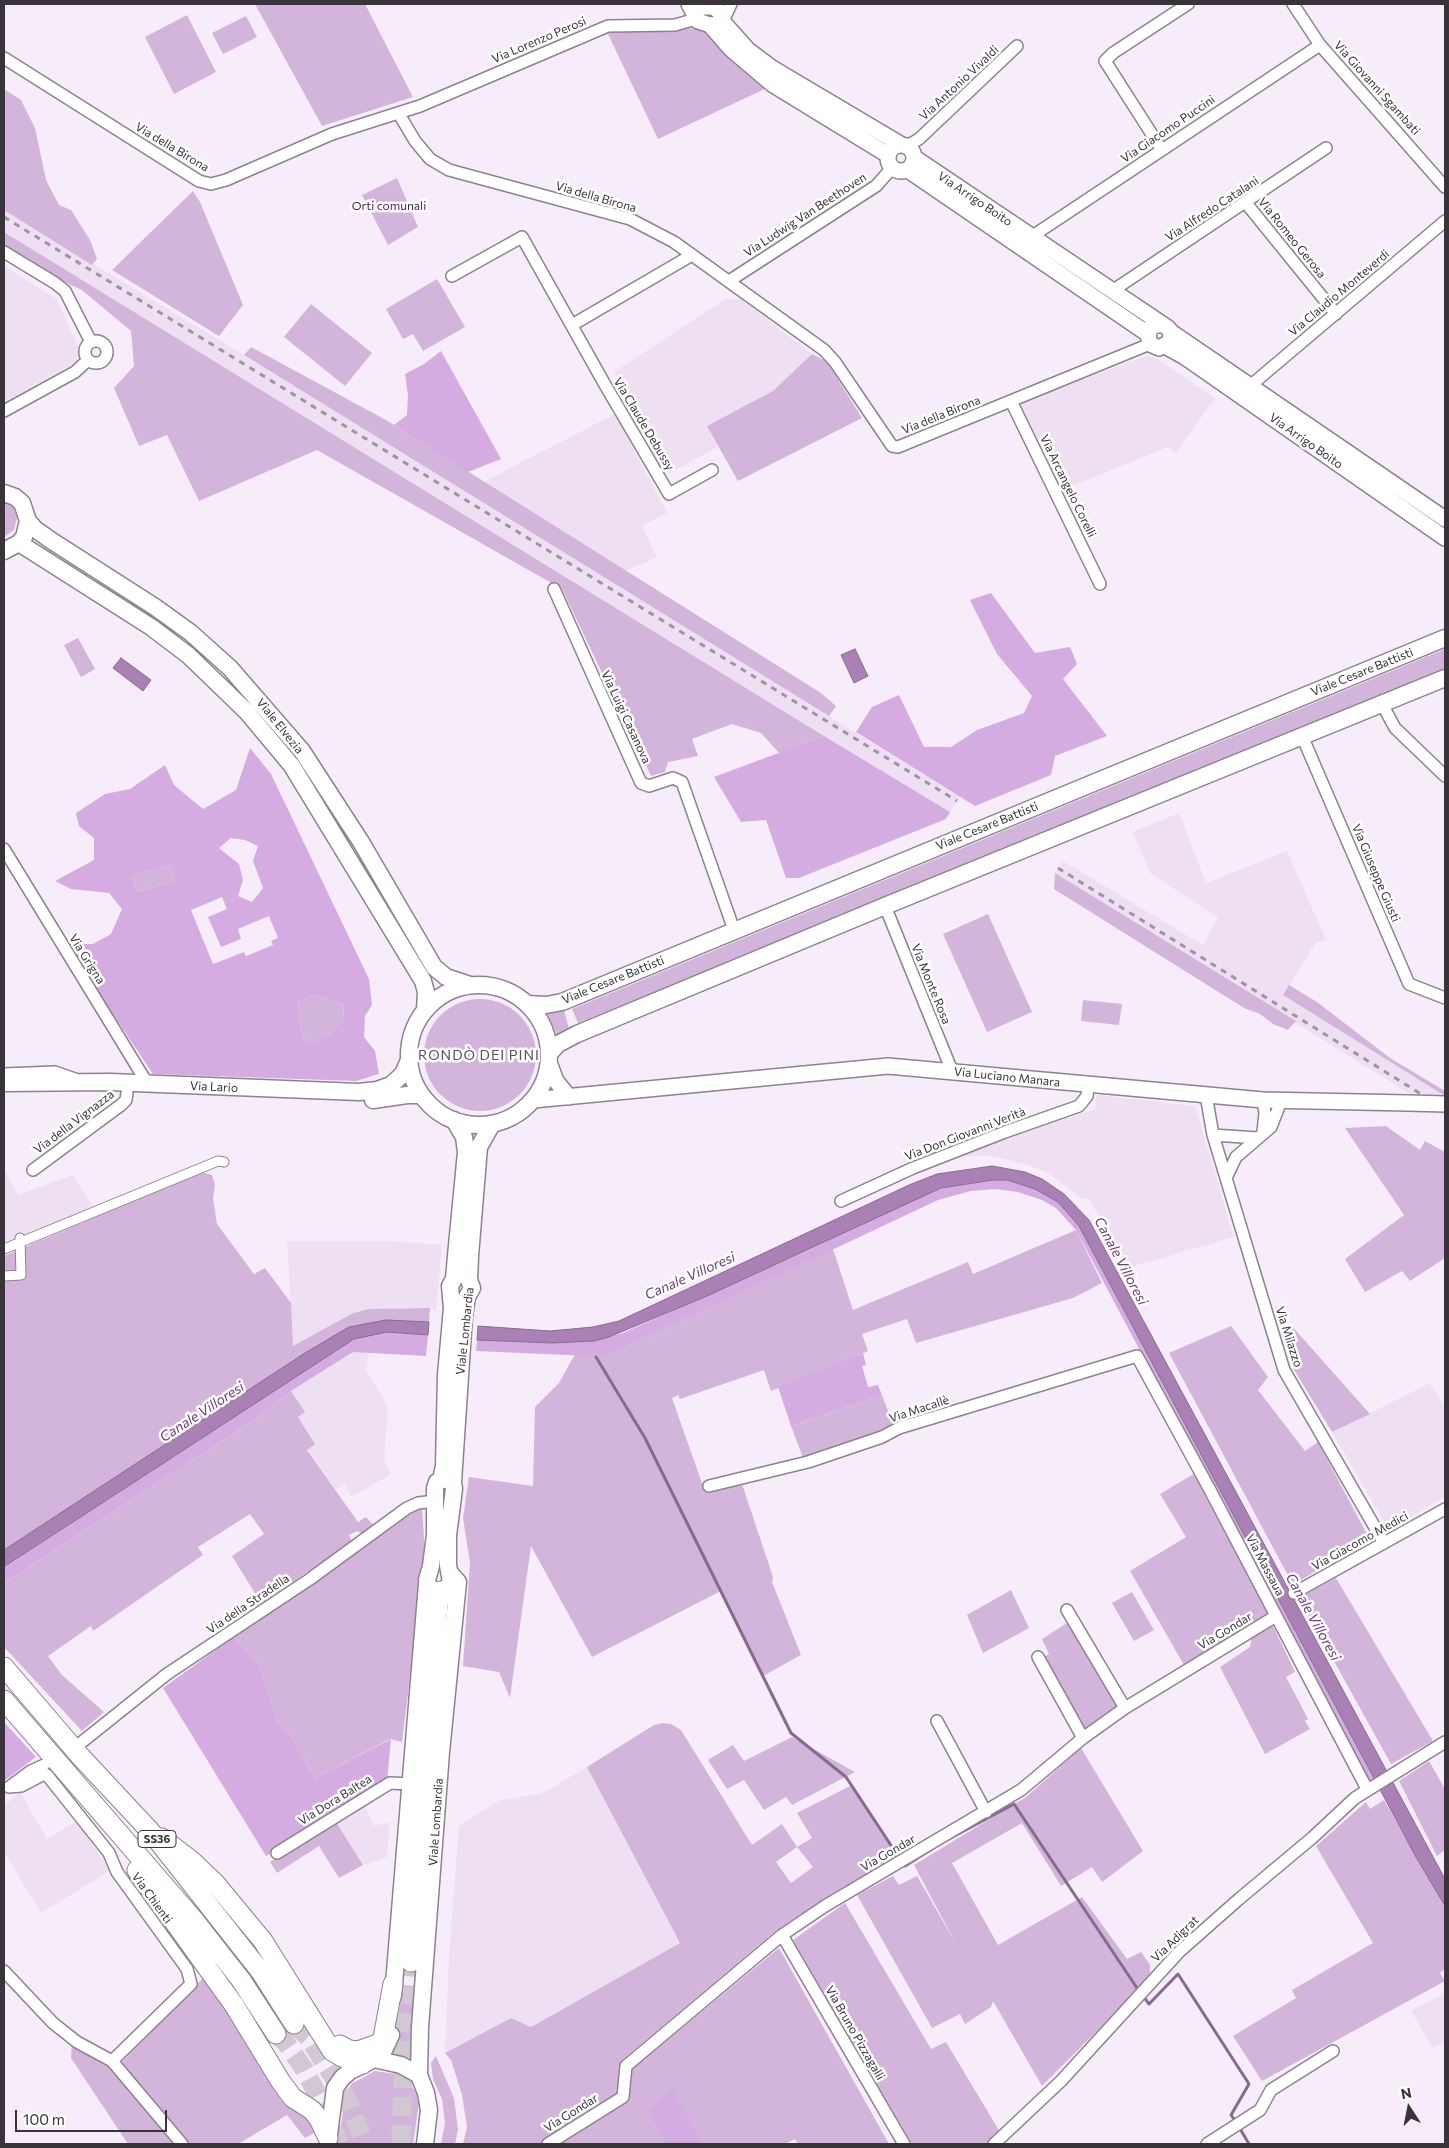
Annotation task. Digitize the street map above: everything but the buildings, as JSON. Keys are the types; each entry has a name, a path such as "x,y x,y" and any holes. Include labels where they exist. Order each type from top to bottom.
{"highway":[{"path":"411,1962 438,1604 434,1588"},
{"name":"SS36","path":"4,1667 81,1757 151,1832 261,1972 294,2024"},
{"name":"SS36","path":"4,1700 194,1920 240,1980 276,2034"},
{"path":"110,1824 146,1885 234,2005 281,2082 293,2098 312,2110 320,2118 328,2141"},
{"name":"SS36","path":"151,1832 171,1843 192,1861 263,1941 332,2050 342,2057 369,2061"},
{"path":"263,1941 300,1980 335,2040 349,2050 372,2048 383,2038 393,1984"}],"main road":[{"name":"Viale Elvezia","path":"4,493 15,497 22,504 28,521 35,529 162,612 230,668 302,751 361,842 434,967 446,977 470,985"},
{"path":"4,551 19,543 24,537 28,521"},
{"name":"Viale Elvezia","path":"19,543 151,627 188,655 247,712 292,766 420,976 425,989 425,1010"},
{"name":"Viale Cesare Battisti","path":"528,1004 546,1005 562,1002 1445,638"},
{"path":"549,1058 558,1044 577,1034 885,906 1445,678"},
{"path":"470,985 487,985 504,989 528,1004 539,1019 547,1036 549,1058 544,1082 533,1100 508,1119 492,1124 473,1125 454,1120 433,1108 421,1095 413,1079 409,1060 412,1033 425,1010 445,993 470,985"},
{"name":"Via Lario","path":"4,1083 144,1083 317,1091 369,1091 386,1088 395,1082 403,1074 409,1060"},
{"name":"Via Lario","path":"4,1093 127,1093 328,1102 421,1095"},
{"name":"Viale Lombardia","path":"434,1588 449,1586 448,1535 454,1496 447,1481 444,1466 446,1375 452,1308 450,1286 454,1279 466,1152 464,1137 454,1120"},
{"name":"Viale Lombardia","path":"447,1481 465,1309 467,1297 472,1288 469,1280 470,1256 479,1147 492,1124"},
{"name":"Viale Lombardia","path":"328,2141 335,2088 342,2078 383,2052 391,2037 395,2020 393,1984 412,1784 434,1588 435,1488 438,1482 447,1481"},
{"name":"Viale Lombardia","path":"425,2144 429,2110 426,2093 419,2075 420,2027 442,1742 458,1582 450,1573"},
{"path":"369,2061 401,2065 419,2075"}],"street":[{"path":"706,17 731,4"},
{"path":"1162,150 1105,61 1113,53 1188,4"},
{"name":"Via Giovanni Sgambati","path":"1293,4 1320,44 1445,187"},
{"path":"706,17 719,10 710,5"},
{"path":"706,17 731,49 772,84 890,161 901,172 910,151 892,148 890,161"},
{"name":"Via Lorenzo Perosi","path":"399,114 608,26 675,25 706,17"},
{"name":"Via Arrigo Boito","path":"706,17 772,68 910,151 1031,237 1112,291 1166,334 1250,386 1445,519"},
{"name":"Via Giacomo Puccini","path":"1031,237 1320,44"},
{"name":"Via Antonio Vivaldi","path":"910,151 1018,46"},
{"name":"Via della Birona","path":"4,58 199,181 211,184 226,180 332,134 375,118 399,114 415,142 430,159 449,170 630,219 655,231 692,255 824,350 835,362 892,446 898,448 1149,339"},
{"name":"Via Alfredo Catalani","path":"1112,291 1326,148"},
{"name":"Via Arrigo Boito","path":"910,151 1149,339"},
{"name":"Via Ludwig Van Beethoven","path":"729,281 876,186 890,161"},
{"name":"Via Romeo Gerosa","path":"1246,203 1336,314"},
{"name":"Via Claudio Monteverdi","path":"1250,386 1445,221"},
{"name":"Via Claude Debussy","path":"452,276 522,237 670,494 712,470"},
{"path":"4,252 55,283 65,292 91,342"},
{"path":"572,325 692,255"},
{"path":"1152,327 1166,334 1160,348 1149,339 1152,327"},
{"name":"Via Arrigo Boito","path":"1166,334 1185,357 1445,538"},
{"path":"91,342 103,344 107,353 101,362 94,363 85,356 85,349 91,342"},
{"path":"4,411 75,372 88,360"},
{"name":"Via Arcangelo Corelli","path":"1012,400 1100,584"},
{"name":"Via Luigi Casanova","path":"554,589 641,783 649,786 674,778 682,782 734,930"},
{"path":"1382,704 1395,728 1445,776"},
{"name":"Via Giuseppe Giusti","path":"1302,736 1409,984 1445,998"},
{"name":"Via Grigna","path":"4,849 144,1078 144,1083"},
{"name":"Via Monte Rosa","path":"885,906 952,1071"},
{"path":"549,1058 556,1081 569,1097"},
{"name":"Via Luciano Manara","path":"533,1100 900,1066 1263,1100 1445,1104"},
{"path":"4,1074 55,1072 84,1082"},
{"name":"Via Don Giovanni Verità","path":"841,1201 913,1168 1079,1106 1087,1096 1088,1084"},
{"name":"Via della Vignazza","path":"33,1170 121,1105 126,1100 127,1093"},
{"name":"Via Milazzo","path":"1206,1095 1213,1135 1284,1370 1384,1543"},
{"path":"1260,1135 1265,1113 1263,1100"},
{"path":"1226,1178 1236,1157 1271,1127 1281,1101"},
{"path":"1213,1135 1260,1135"},
{"path":"4,1249 218,1161 224,1162"},
{"path":"4,1243 20,1236 21,1275 4,1276"},
{"name":"Via Macallè","path":"709,1486 808,1462 882,1437 899,1428 1137,1356"},
{"name":"Via Massaua","path":"1137,1356 1370,1788"},
{"name":"Via della Stradella","path":"82,1742 167,1674 310,1579 407,1508 418,1503 436,1501"},
{"name":"Via Giacomo Medici","path":"1294,1593 1443,1513"},
{"path":"1067,1610 1125,1708"},
{"name":"Via Gondar","path":"548,2144 623,2097 626,2066 782,1935 881,1872 1021,1790 1083,1738 1125,1708 1276,1616"},
{"path":"1038,1656 1083,1738"},
{"path":"937,1721 986,1812"},
{"name":"Via Adigrat","path":"994,2144 1061,2082 1179,1952 1370,1788 1445,1742"},
{"path":"6,1789 30,1771 44,1765"},
{"name":"Via Chienti","path":"6,1789 21,1786 44,1774 47,1775 109,1853 117,1872 187,1969 191,1984 112,2061"},
{"name":"Via Dora Baltea","path":"277,1853 390,1783 412,1784"},
{"name":"Via Bruno Pizzagalli","path":"782,1935 904,2144"},
{"path":"4,1971 53,2023 77,2042 112,2061 182,2144"},
{"path":"1207,2144 1260,2110 1271,2090 1333,2051"}],"shaded area":[{"path":"4,210 244,355 960,797 950,812 824,736 4,232"},
{"path":"4,266 57,299 79,349 76,362 4,402"},
{"path":"741,299 812,354 774,391 708,426 718,447 668,474 614,372 724,300"},
{"path":"441,351 501,459 468,472 394,425 407,415 408,396 405,374 424,364"},
{"path":"1146,356 1156,358 1215,398 1176,453 1168,447 1060,491 1019,403"},
{"path":"615,414 667,513 642,526 657,557 626,571 483,482"},
{"path":"991,593 1035,653 1070,647 1077,664 1063,679 1107,736 1055,756 1051,775 975,806 856,732 872,707 899,695 924,747 951,747 977,730 1024,713 1032,696 997,654 970,600"},
{"path":"855,649 868,676 854,683 841,655"},
{"path":"121,658 151,680 143,691 113,668"},
{"path":"824,736 950,812 946,819 799,878 786,878 766,820 741,822 714,777"},
{"path":"250,748 271,774 369,979 372,1005 365,1016 364,1037 375,1051 379,1074 356,1081 153,1074 66,944 93,944 111,934 122,909 109,893 71,889 55,881 94,860 94,838 79,826 76,813 105,794 130,789 165,765 174,785 203,809 236,790","holes":["231,838 245,840 258,846 253,861 263,888 252,902 238,896 243,880 239,864 219,848","170,865 175,881 137,892 132,876","222,897 227,909 208,917 221,947 241,939 238,929 269,916 278,938 271,941 273,945 246,956 244,952 213,964 191,910","313,995 344,1004 343,1019 329,1035 307,1046 301,1030 298,1002"]},
{"path":"1179,813 1206,883 1287,851 1326,940 1315,943 1284,995 1445,1096 1445,1116 1055,873 1063,861 1203,945 1218,918 1150,873 1133,832"},
{"path":"1096,1095 1195,1106 1234,1237 1127,1268 1089,1199 1081,1198 1047,1172 1028,1165 993,1156 965,1156 964,1151 1096,1109"},
{"path":"992,1166 1025,1172 1042,1179 1064,1194 1089,1220 1445,1879 1445,1906 1416,1857 1079,1226 1058,1202 1035,1189 1007,1180 993,1180 941,1188 707,1296 609,1337 594,1341 552,1343 477,1340 478,1326 550,1331 593,1327 619,1321 909,1185 937,1174"},
{"path":"4,1168 18,1195 73,1175 93,1207 4,1245"},
{"path":"993,1180 1007,1180 1035,1189 1058,1202 1079,1226 1375,1781 1370,1784 1076,1230 1056,1208 1042,1200 1018,1192 995,1189 971,1191 938,1200 628,1346 608,1353 590,1356 476,1351 477,1340 552,1343 609,1337 623,1333 815,1247 915,1198 941,1188"},
{"path":"287,1241 391,1241 442,1245 436,1311 430,1308 369,1309 353,1313 293,1347"},
{"path":"386,1320 429,1322 428,1335 387,1332 354,1339 4,1567 4,1550 305,1353 349,1327"},
{"path":"387,1332 428,1335 426,1356 353,1352 291,1391 251,1422 4,1583 4,1568 338,1348 359,1337"},
{"path":"353,1352 369,1352 366,1371 388,1406 384,1460 391,1474 352,1497 344,1484 336,1490 307,1449 315,1444 298,1416 304,1411 291,1391"},
{"path":"863,1353 866,1365 862,1366 868,1387 878,1385 882,1395 791,1426 778,1387"},
{"path":"1430,1383 1445,1408 1445,1497 1389,1530 1332,1432"},
{"path":"234,1637 259,1664 278,1722 292,1738 315,1778 391,1739 387,1782 266,1856 163,1688"},
{"path":"4,1722 36,1757 4,1781"},
{"path":"587,1767 680,1943 531,2027 511,2018 445,2053 449,1952 459,1826 500,1800 541,1794"},
{"path":"20,1792 47,1839 77,1821 110,1871 41,1913 4,1852 4,1806"},
{"path":"364,1803 374,1826 390,1822 387,1857 363,1865 336,1822"},
{"path":"1445,1993 1445,2041 1433,2048 1411,2011"},
{"path":"673,2089 703,2144 664,2144 647,2110"}],"green space":[{"path":"255,4 365,4 413,97 322,126"},
{"path":"187,15 216,72 174,94 145,37"},
{"path":"246,16 257,37 223,54 212,33"},
{"path":"704,28 769,87 658,139 607,32"},
{"path":"4,89 21,100 35,128 46,180 59,205 71,210 90,240 97,259 92,265 4,210"},
{"name":"Orti comunali","path":"397,178 418,227 388,245 362,195"},
{"path":"193,191 200,202 243,305 219,336 112,270"},
{"path":"4,232 824,736 779,753 761,733 732,724 692,739 698,756 668,762 665,772 651,776 562,589 317,450 199,501 167,435 139,446 114,388 134,366 131,331 82,290 60,280 4,247"},
{"path":"437,279 465,327 423,351 413,334 403,339 386,309"},
{"path":"311,304 372,353 345,386 284,337"},
{"path":"251,347 386,420 821,693 836,706 829,716 244,355"},
{"path":"812,354 827,362 862,418 738,481 707,426 773,391"},
{"path":"4,501 13,507 17,518 14,530 4,537"},
{"path":"78,638 95,669 81,677 64,645"},
{"path":"1445,649 1445,672 578,1023 572,1009"},
{"path":"170,865 175,881 137,892 132,876"},
{"path":"1055,873 1296,1021 1288,1030 1273,1024 1260,1014 1244,1008 1054,889"},
{"path":"988,914 1032,1012 987,1032 943,934"},
{"path":"1289,985 1317,1002 1390,1058 1445,1091 1445,1096 1283,995"},
{"path":"313,995 344,1004 343,1019 329,1035 307,1047 301,1030 298,1002"},
{"path":"480,999 491,1000 501,1004 519,1016 531,1034 535,1044 535,1066 531,1076 519,1094 501,1106 491,1110 480,1111 469,1110 459,1106 441,1094 429,1076 425,1066 424,1055 425,1044 429,1034 441,1016 459,1004 469,1000"},
{"path":"1083,1000 1122,1004 1119,1025 1081,1021"},
{"path":"564,1010 569,1029 558,1037 547,1013"},
{"path":"1386,1126 1420,1150 1425,1141 1445,1152 1445,1258 1410,1281 1402,1271 1365,1292 1345,1259 1404,1215 1345,1128"},
{"path":"201,1172 212,1175 215,1185 213,1198 217,1224 254,1274 265,1268 291,1303 293,1346 353,1313 369,1309 430,1308 429,1322 386,1320 349,1327 4,1550 4,1256"},
{"path":"1076,1230 1102,1283 1073,1298 916,1343 907,1319 862,1334 868,1351 771,1391 764,1370 680,1399 678,1395 672,1398 704,1489 741,1481 773,1577 772,1582 801,1655 763,1676 721,1591 592,1657 531,1546 510,1698 499,1672 463,1666 470,1563 463,1518 469,1477 533,1486 535,1407 559,1383 575,1354 590,1356 628,1346 833,1249 853,1310 968,1262 973,1274"},
{"path":"1290,1324 1370,1414 1332,1432 1293,1368 1281,1332"},
{"path":"1231,1326 1268,1377 1258,1390 1305,1451 1318,1442 1369,1538 1293,1585 1169,1353"},
{"path":"291,1391 305,1412 298,1417 315,1444 307,1450 358,1522 366,1517 375,1527 364,1535 357,1531 349,1535 352,1542 261,1603 232,1556 264,1534 250,1514 198,1547 203,1555 93,1631 91,1626 48,1656 62,1675 104,1712 82,1731 4,1647 4,1583 251,1422"},
{"path":"882,1395 894,1427 803,1458 791,1426"},
{"path":"1197,1472 1269,1608 1268,1616 1184,1665 1130,1571 1186,1537 1160,1494"},
{"path":"422,1506 425,1554 402,1742 390,1739 315,1778 292,1738 278,1722 259,1664 234,1637"},
{"path":"1336,1578 1433,1741 1391,1764 1299,1598"},
{"path":"1011,1590 1029,1628 983,1653 967,1615"},
{"path":"1132,1592 1154,1630 1134,1641 1112,1603"},
{"path":"1070,1621 1120,1707 1083,1731 1042,1658 1049,1654 1042,1639"},
{"path":"1273,1626 1295,1672 1286,1677 1308,1719 1305,1721 1310,1729 1265,1754 1220,1667 1250,1647 1252,1636"},
{"path":"671,1724 681,1730 752,1845 782,1824 797,1847 812,1838 797,1813 852,1785 893,1848 902,1856 833,1893 778,1929 622,2060 619,2093 539,2144 463,2144 467,2127 462,2095 451,2060 445,2053 511,2018 531,2027 680,1943 587,1767 654,1725","holes":["797,1847 813,1867 791,1883 776,1862"]},
{"path":"792,1737 855,1772 792,1805 786,1797 764,1810 744,1780 727,1789 708,1760 733,1745 744,1761"},
{"path":"1081,1748 1143,1851 1102,1882 1092,1867 1061,1886 1022,1823 952,1863 998,1945 1082,1897 1127,1959 1141,1952 1150,1965 1150,1974 1118,2010 1042,2086 993,2001 991,2007 965,2024 960,2014 932,2028 857,1895 893,1876 899,1885 917,1876 956,1944 914,1865 1026,1797"},
{"path":"1429,1761 1445,1789 1445,1850 1437,1856 1399,1781"},
{"path":"1384,1800 1445,1907 1445,1969 1440,1973 1445,1981 1262,2081 1233,2036 1296,1998 1292,1990 1373,1943 1316,1846 1366,1802 1370,1809"},
{"path":"336,1822 363,1865 339,1878 319,1846 277,1873 270,1862"},
{"path":"845,1903 931,2049 946,2042 1000,2132 987,2144 912,2144 793,1940"},
{"path":"779,1948 889,2144 798,2144 795,2139 785,2144 703,2144 673,2090 647,2110 664,2144 555,2144 616,2106 630,2071"},
{"path":"205,1976 281,2100 289,2107 307,2115 316,2132 305,2138 287,2115 238,2144 189,2144 121,2063"},
{"path":"401,1998 415,1999 411,2059 388,2052 394,2042"},
{"path":"72,2042 107,2062 178,2144 128,2144 71,2058"},
{"path":"436,2056 454,2098 458,2130 455,2144 441,2144 445,2123 442,2099 433,2079 431,2063"},
{"path":"375,2071 396,2074 406,2080 415,2091 419,2103 413,2144 338,2144 346,2093 351,2084"}],"waterway":[{"path":"596,1357 645,1438 791,1733 846,1777 900,1859"},
{"path":"947,1840 1014,1804 1139,1991"},
{"path":"903,1864 905,1866 935,1847"},
{"path":"1143,1996 1149,2004 1178,1974 1249,2084 1231,2115 1236,2122"},
{"path":"1239,2127 1249,2144"}],"tunnel":[{"path":"401,2144 404,2041 411,1962"},
{"path":"294,2024 308,2037 347,2099 365,2144"},
{"path":"276,2034 286,2043 304,2069 325,2109 339,2144"}],"railway":[{"path":"4,217 957,801"},
{"path":"1058,868 1445,1109"}],"district":[{"name":"RONDÒ DEI PINI","path":"479,1055"}],"water label":[{"name":"Canale Villoresi","path":"1121,1261"},
{"name":"Canale Villoresi","path":"690,1276"},
{"name":"Canale Villoresi","path":"202,1412"},
{"name":"Canale Villoresi","path":"1313,1617"}]}
